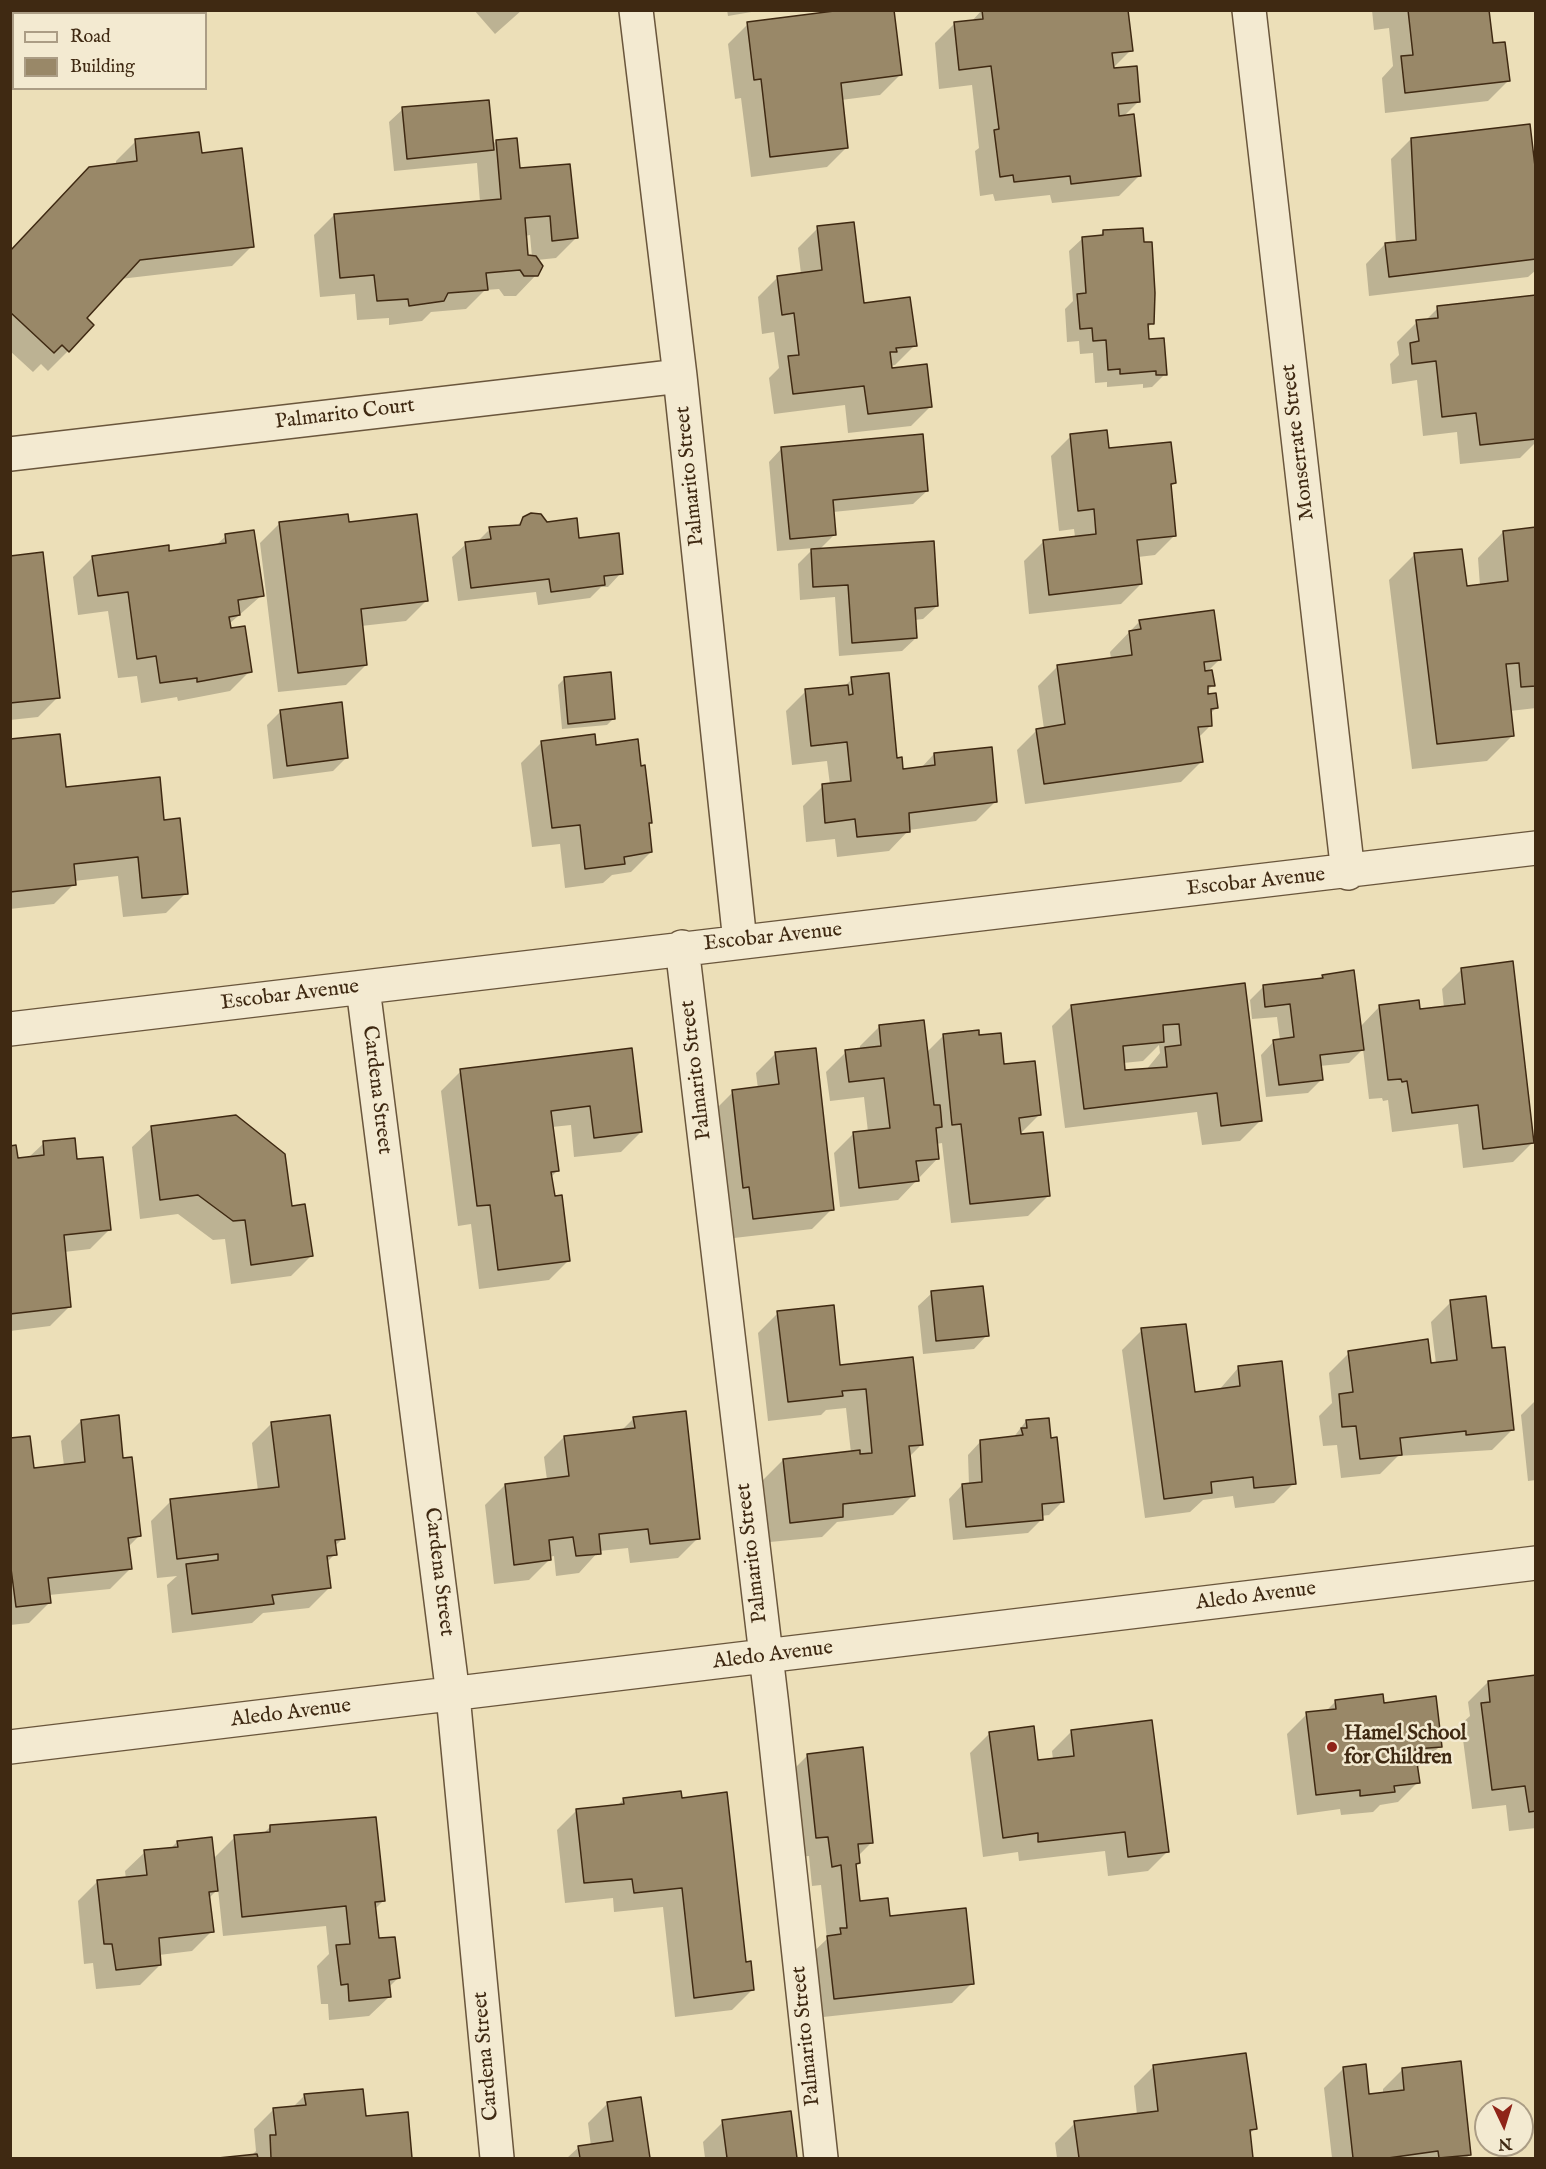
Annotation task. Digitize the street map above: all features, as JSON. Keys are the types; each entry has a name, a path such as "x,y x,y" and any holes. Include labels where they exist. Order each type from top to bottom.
{"street":[{"name":"Palmarito Street","path":"636,10 680,376 740,942"},
{"name":"Monserrate Street","path":"1249,10 1348,873"},
{"name":"Palmarito Court","path":"10,454 680,376"},
{"name":"Escobar Avenue","path":"10,1029 363,988 682,947 1348,873 1536,848"},
{"name":"Palmarito Street","path":"682,947 821,2158"},
{"name":"Cardena Street","path":"363,988 453,1695 497,2158"},
{"name":"Aledo Avenue","path":"10,1747 1536,1563"}],"building":[{"path":"842,10 894,10 902,75 841,83 848,148 770,157 761,79 754,80 747,22"},
{"path":"982,10 1128,10 1133,51 1112,53 1114,68 1137,66 1140,102 1118,104 1119,116 1134,114 1141,176 1071,184 1070,176 1014,182 1013,175 1000,177 994,130 999,129 991,66 959,70 954,22 983,19"},
{"path":"1408,10 1489,10 1493,43 1505,42 1510,81 1405,93 1401,56 1413,55"},
{"path":"489,100 494,150 407,159 402,107"},
{"path":"1530,124 1536,175 1536,259 1389,277 1385,243 1416,240 1411,138"},
{"path":"199,132 202,153 242,148 254,247 140,260 87,318 94,325 69,352 62,345 54,353 10,312 10,251 89,167 137,161 135,139"},
{"path":"517,138 520,168 570,164 578,238 552,241 550,216 525,218 528,255 536,256 543,266 538,276 524,276 520,270 486,273 488,290 448,293 444,301 409,306 408,299 377,301 374,275 340,278 334,214 501,199 496,140"},
{"path":"854,222 864,303 910,297 917,346 896,348 897,352 890,352 892,368 927,364 932,407 868,414 864,386 793,394 788,356 799,355 794,313 782,315 777,276 822,270 817,226"},
{"path":"1143,228 1144,242 1152,242 1155,293 1154,324 1148,324 1149,339 1164,338 1167,375 1156,375 1156,371 1120,374 1120,369 1108,370 1106,340 1093,341 1092,328 1080,329 1077,294 1086,293 1082,237 1103,235 1103,230"},
{"path":"1536,295 1536,439 1480,445 1476,413 1442,417 1436,361 1412,364 1410,343 1419,341 1416,320 1438,318 1437,306"},
{"path":"1107,430 1109,448 1171,442 1176,483 1171,484 1176,536 1137,540 1142,584 1049,595 1043,540 1096,534 1094,509 1078,511 1070,434"},
{"path":"923,434 928,491 833,500 836,535 790,539 781,447"},
{"path":"531,513 541,514 547,522 577,518 579,538 619,533 623,574 604,576 605,585 551,592 549,579 471,588 465,542 491,539 489,527 520,525 523,517"},
{"path":"348,514 349,522 417,514 428,601 361,609 367,665 298,673 279,522"},
{"path":"1536,527 1536,686 1521,687 1519,663 1506,664 1514,736 1437,744 1414,553 1462,549 1467,586 1508,581 1503,531"},
{"path":"254,530 264,596 238,600 240,615 229,617 231,628 245,626 252,672 197,682 197,678 160,683 156,656 137,659 128,592 98,596 92,556 169,545 169,551 226,543 225,534"},
{"path":"934,541 938,606 915,608 917,638 852,643 848,585 813,587 811,549"},
{"path":"43,552 60,698 10,703 10,556"},
{"path":"1214,610 1221,660 1204,662 1205,671 1212,670 1215,686 1208,686 1208,694 1216,693 1218,708 1211,709 1212,726 1198,727 1203,762 1044,784 1036,729 1065,724 1057,665 1132,655 1129,631 1141,629 1139,620"},
{"path":"611,672 615,719 568,724 564,677"},
{"path":"889,673 897,758 902,757 903,769 935,765 934,753 992,747 997,802 909,813 910,832 857,837 855,819 825,823 822,784 851,781 847,742 811,746 805,689 848,685 849,695 853,694 851,677"},
{"path":"342,702 348,758 287,766 280,710"},
{"path":"60,734 66,787 160,777 164,820 180,818 188,894 142,898 138,857 74,864 76,885 10,892 10,739"},
{"path":"595,734 596,745 638,739 641,766 645,765 652,823 649,823 652,852 624,857 625,864 585,869 580,825 552,828 541,741"},
{"path":"1513,961 1534,1143 1483,1149 1478,1105 1412,1113 1407,1081 1388,1080 1379,1005 1419,1000 1420,1009 1465,1004 1461,968"},
{"path":"1354,970 1364,1050 1320,1055 1323,1080 1279,1085 1273,1040 1294,1037 1290,1004 1265,1007 1263,985 1323,978 1322,975"},
{"path":"1245,983 1262,1121 1221,1126 1217,1093 1084,1109 1071,1005","holes":["1179,1024 1181,1045 1165,1047 1167,1067 1125,1070 1123,1046 1164,1042 1163,1025"]},
{"path":"924,1020 934,1105 940,1105 942,1127 936,1128 939,1159 916,1161 919,1181 859,1188 853,1132 890,1128 884,1078 849,1082 845,1050 881,1046 879,1025"},
{"path":"979,1030 979,1035 1001,1033 1004,1064 1035,1061 1041,1115 1019,1118 1021,1134 1043,1132 1050,1196 970,1204 961,1124 952,1125 943,1034"},
{"path":"632,1048 642,1132 594,1138 590,1106 551,1111 559,1171 551,1172 555,1196 562,1195 570,1261 498,1270 490,1205 477,1206 460,1069"},
{"path":"816,1048 834,1210 753,1219 749,1187 743,1188 732,1090 779,1084 775,1052"},
{"path":"236,1115 285,1154 292,1206 305,1204 313,1256 251,1265 245,1220 233,1221 198,1195 160,1200 151,1126"},
{"path":"75,1138 77,1159 103,1157 111,1230 64,1235 71,1307 10,1314 10,1146 16,1145 18,1158 44,1155 43,1141"},
{"path":"983,1286 989,1336 936,1341 931,1291"},
{"path":"1486,1296 1492,1348 1505,1347 1514,1430 1466,1435 1466,1431 1400,1438 1402,1455 1360,1459 1356,1426 1342,1427 1339,1394 1353,1392 1348,1351 1428,1339 1431,1363 1457,1360 1450,1300"},
{"path":"834,1305 840,1365 913,1357 923,1445 909,1446 915,1496 843,1504 843,1517 790,1523 783,1459 860,1450 860,1454 872,1453 866,1389 842,1391 843,1396 788,1402 777,1311"},
{"path":"1186,1324 1195,1392 1240,1386 1238,1366 1282,1361 1296,1484 1254,1488 1253,1477 1211,1482 1212,1493 1164,1499 1141,1328"},
{"path":"686,1411 700,1539 650,1544 648,1529 599,1534 601,1554 576,1556 573,1537 549,1540 551,1560 514,1565 505,1484 569,1476 564,1436 635,1428 633,1417"},
{"path":"119,1415 123,1458 132,1457 141,1536 128,1538 132,1569 48,1578 51,1603 16,1607 10,1561 10,1438 30,1436 34,1468 85,1462 81,1420"},
{"path":"330,1415 345,1539 335,1540 337,1555 327,1556 331,1588 272,1595 274,1604 192,1614 186,1564 218,1560 218,1554 177,1559 170,1499 279,1487 271,1422"},
{"path":"1049,1418 1051,1438 1057,1437 1064,1502 1042,1504 1043,1520 966,1527 962,1484 982,1482 980,1440 1023,1435 1021,1428 1027,1428 1026,1420"},
{"path":"1536,1675 1536,1811 1529,1812 1525,1786 1492,1790 1481,1703 1490,1702 1488,1681"},
{"path":"1383,1694 1384,1703 1436,1696 1442,1747 1415,1749 1420,1783 1394,1786 1395,1792 1360,1796 1360,1790 1316,1795 1306,1712 1336,1709 1335,1700"},
{"path":"1152,1720 1169,1852 1128,1857 1125,1832 1038,1842 1038,1833 1003,1838 989,1732 1034,1726 1038,1760 1074,1756 1071,1730"},
{"path":"863,1747 873,1843 858,1844 860,1863 856,1864 860,1901 888,1898 890,1916 966,1908 974,1984 834,1999 827,1936 841,1934 840,1928 847,1928 841,1865 832,1867 828,1837 816,1838 807,1754"},
{"path":"681,1791 682,1798 727,1792 746,1962 751,1961 754,1990 694,1998 682,1888 634,1893 632,1879 584,1883 576,1809 624,1804 623,1798"},
{"path":"376,1817 385,1901 375,1902 379,1938 395,1937 400,1978 389,1980 391,1997 349,2001 348,1984 341,1985 336,1945 350,1944 346,1906 242,1917 234,1835 270,1832 270,1825"},
{"path":"212,1837 218,1891 209,1892 214,1932 159,1938 161,1965 116,1970 112,1944 104,1944 97,1880 147,1875 144,1850 178,1847 177,1841"},
{"path":"1246,2053 1257,2129 1250,2130 1253,2158 1079,2158 1074,2121 1158,2111 1153,2065"},
{"path":"1461,2061 1471,2155 1439,2158 1438,2151 1388,2158 1353,2158 1343,2067 1366,2064 1369,2094 1404,2090 1402,2068"},
{"path":"363,2089 366,2116 408,2112 412,2158 271,2158 270,2135 276,2135 273,2108 306,2105 304,2094"},
{"path":"641,2097 650,2158 580,2158 578,2146 613,2141 607,2102"},
{"path":"791,2111 797,2158 727,2158 722,2120"},
{"path":"257,2154 258,2158 218,2158"}],"place":[{"name":"Hamel School for Children","path":"1332,1747"}]}
